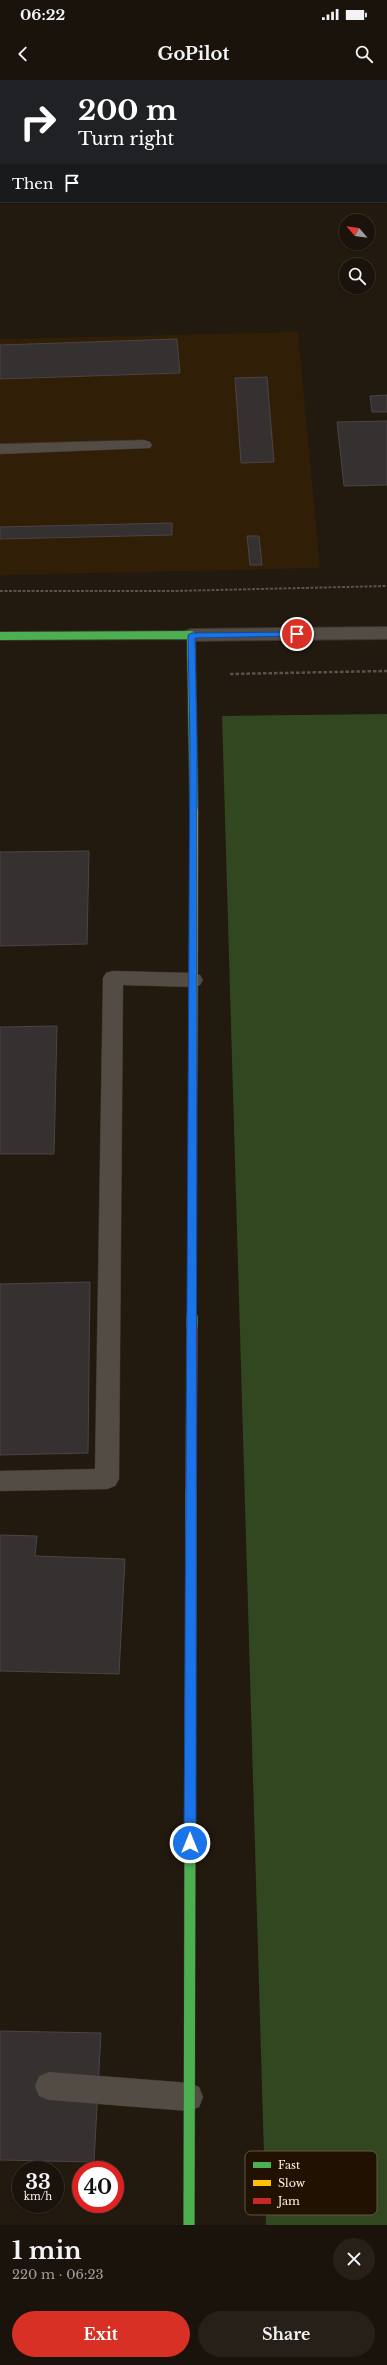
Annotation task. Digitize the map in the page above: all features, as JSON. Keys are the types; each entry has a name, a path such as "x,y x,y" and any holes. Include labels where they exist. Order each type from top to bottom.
{"street":[{"path":"0,636 387,633"},
{"path":"189,2225 193,980 192,635"}],"lane":[{"path":"0,449 144,445"},
{"path":"0,1481 107,1479 113,978 193,980"},
{"path":"49,2086 189,2097"}],"path":[{"path":"0,591 174,591 387,586"},
{"path":"193,675 387,671"}],"shaded area":[{"path":"298,332 320,568 0,575 0,339"}],"green space":[{"path":"387,714 387,2225 266,2225 266,2215 377,2215 377,2151 264,2151 222,716"}],"building":[{"path":"177,339 180,373 0,379 0,345"},
{"path":"267,377 274,462 241,463 235,378"},
{"path":"387,395 387,412 372,412 370,396"},
{"path":"387,421 387,485 344,486 337,422"},
{"path":"172,523 172,535 0,539 0,527"},
{"path":"247,536 259,536 262,565 250,565"},
{"path":"89,851 87,944 0,946 0,852"},
{"path":"57,1026 54,1154 0,1154 0,1027"},
{"path":"90,1282 88,1453 0,1455 0,1284"},
{"path":"0,1535 37,1536 35,1556 125,1559 119,1674 0,1671"},
{"path":"0,2031 101,2033 94,2161 0,2160"}],"traffic: fast":[{"path":"0,636 191,635 194,811"},
{"path":"192,1326 193,1094"},
{"path":"189,2225 190,1836"}],"traffic: slow":[{"path":"193,1094 194,811"},
{"path":"190,1836 191,1491"}],"traffic: jam":[{"path":"191,1491 192,1326"}],"route":[{"path":"190,1843 194,749 192,635 297,634"}]}
